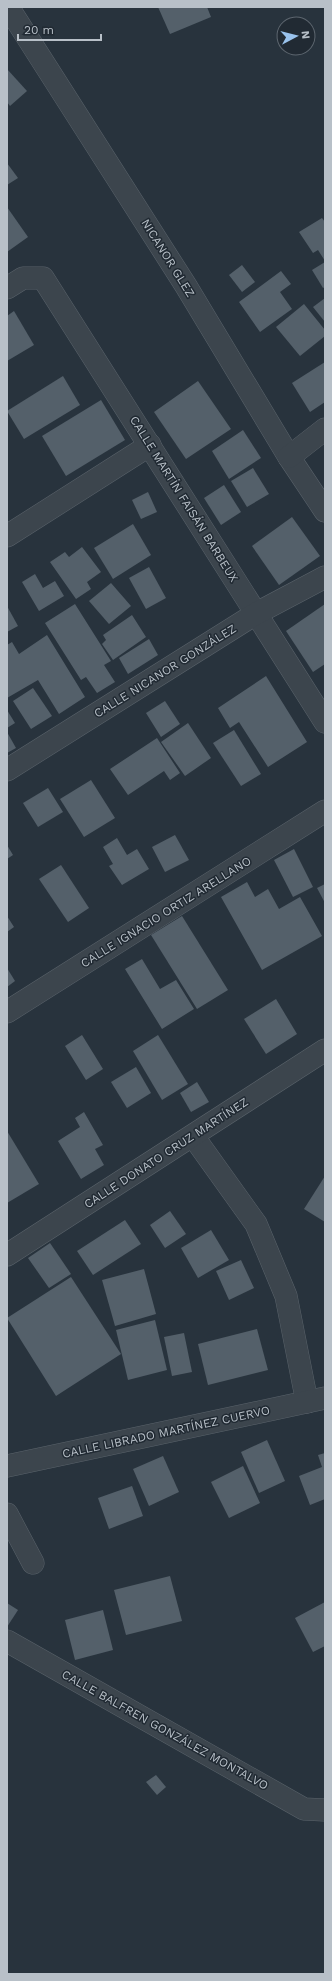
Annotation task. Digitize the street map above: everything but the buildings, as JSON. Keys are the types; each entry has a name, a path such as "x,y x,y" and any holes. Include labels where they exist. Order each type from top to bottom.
{"street":[{"name":"NICANOR GLEZ","path":"8,7 186,286 289,457 325,511"},
{"name":"CALLE MARTÍN FAISÁN BARBEUX","path":"7,288 23,278 43,278 325,722"},
{"path":"289,457 325,429"},
{"path":"7,536 150,445"},
{"name":"CALLE NICANOR GONZÁLEZ","path":"7,770 257,613 325,577"},
{"name":"CALLE IGNACIO ORTIZ ARELLANO","path":"7,1012 325,812"},
{"name":"CALLE DONATO CRUZ MARTÍNEZ","path":"7,1255 325,1050"},
{"path":"193,1136 256,1224 286,1296 316,1400"},
{"name":"CALLE LIBRADO MARTÍNEZ CUERVO","path":"7,1466 316,1400"},
{"path":"7,1514 33,1563"},
{"name":"CALLE BALFREN GONZÁLEZ MONTALVO","path":"7,1641 304,1809 325,1810"}]}
